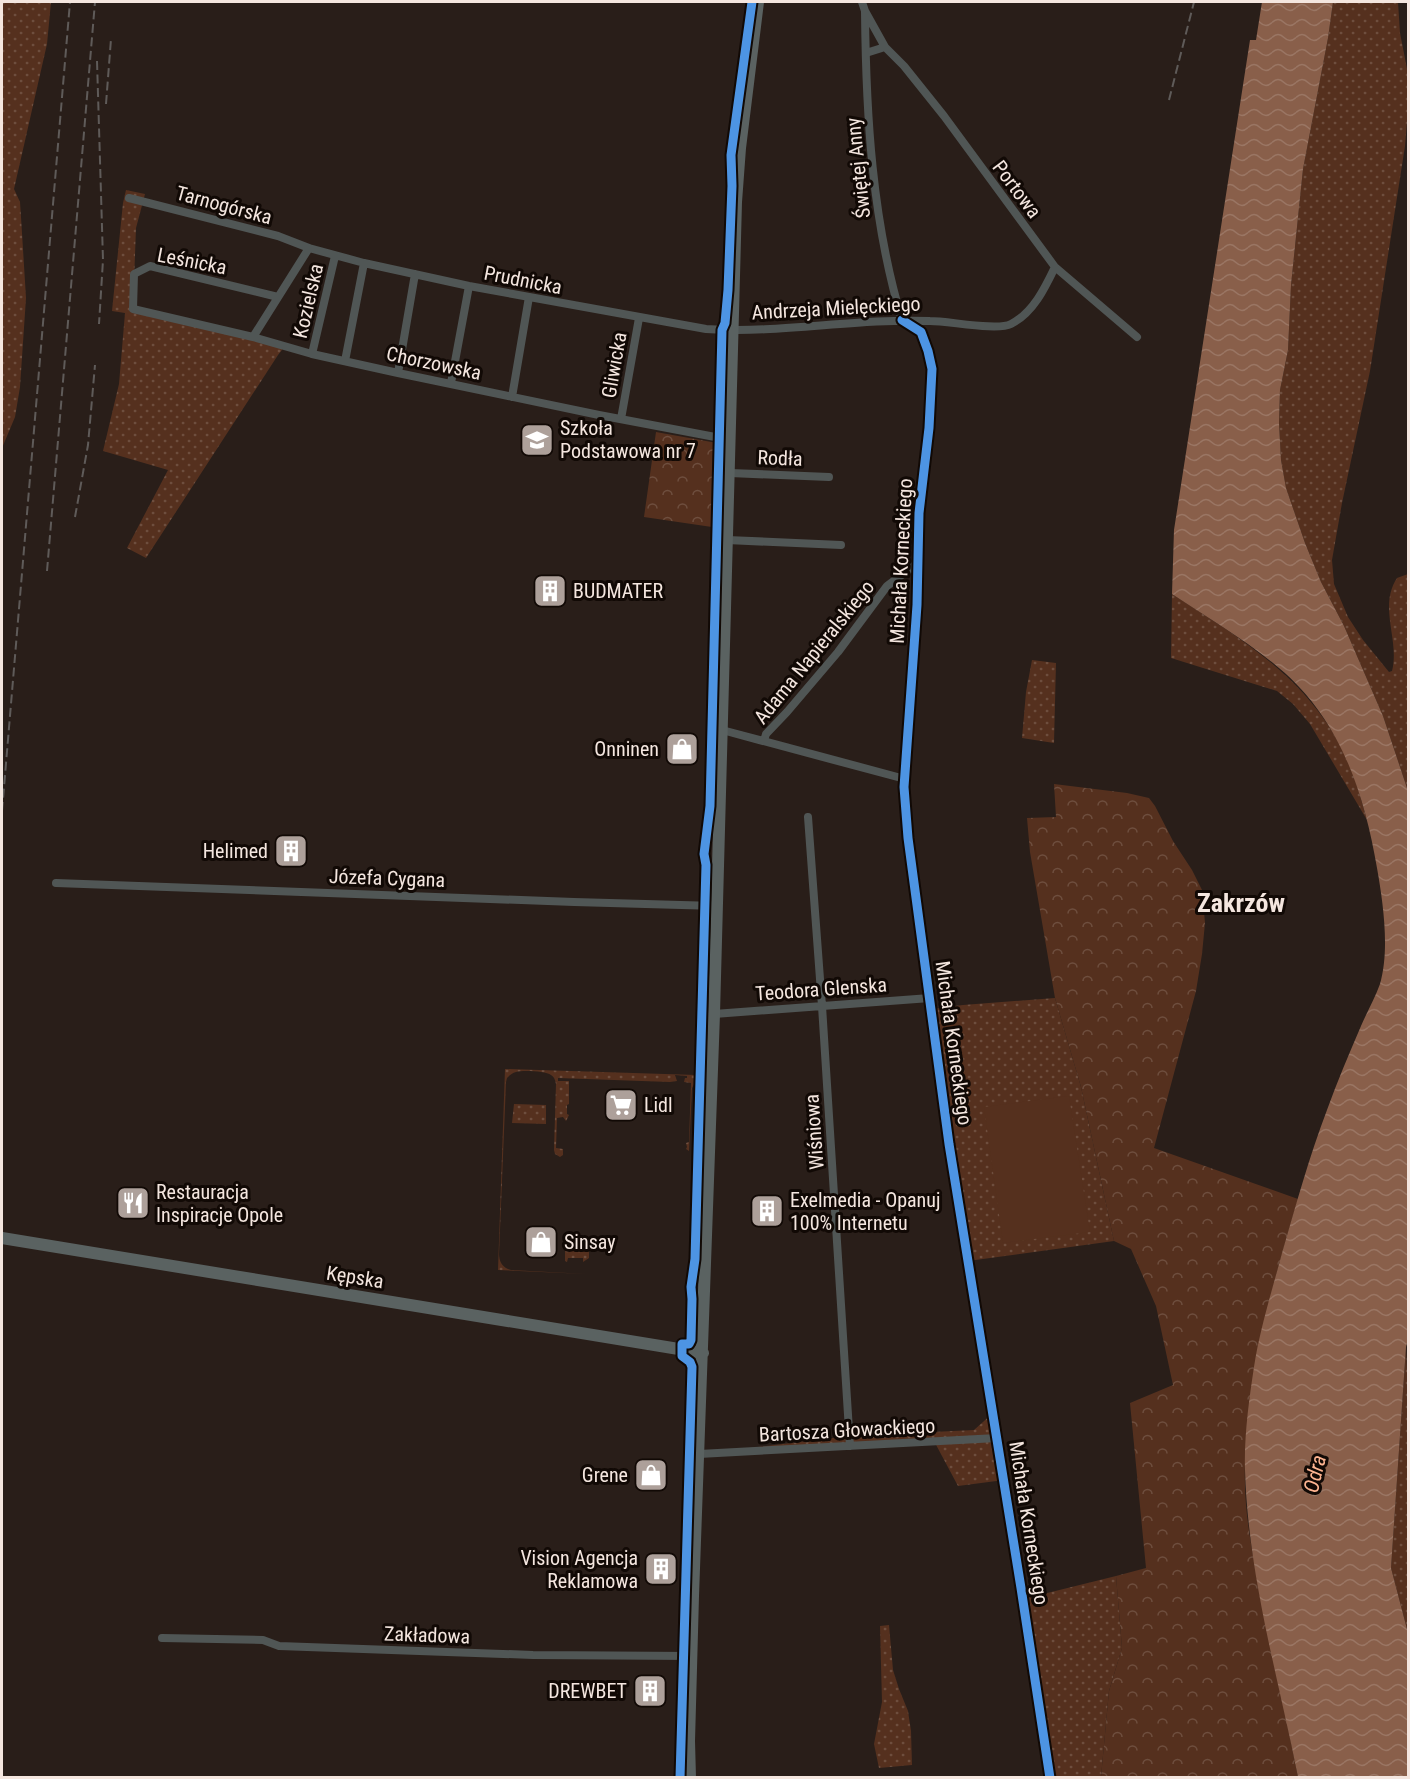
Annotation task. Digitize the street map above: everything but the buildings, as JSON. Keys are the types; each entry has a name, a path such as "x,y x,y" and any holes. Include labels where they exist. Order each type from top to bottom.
{"main road":[{"path":"690,1778 730,473 736,202 740,148 759,2"},
{"name":"Kępska","path":"2,1238 703,1353"}],"street":[{"name":"Świętej Anny","path":"862,2 885,47"},
{"name":"Świętej Anny","path":"865,11 875,189 888,267 902,320"},
{"path":"866,53 885,47"},
{"name":"Portowa","path":"885,47 904,66 944,116 1055,267 1137,337"},
{"name":"Tarnogórska","path":"129,198 278,236 309,248"},
{"name":"Prudnicka","path":"309,248 364,263 469,286 639,318 706,329 733,330"},
{"path":"253,337 309,248"},
{"name":"Kozielska","path":"312,354 335,256"},
{"path":"345,361 364,263"},
{"name":"Leśnicka","path":"133,309 134,274 150,266 278,297"},
{"name":"Andrzeja Mielęckiego","path":"733,330 902,320 948,321 996,327 1010,325 1026,314 1045,288 1055,267"},
{"path":"399,373 415,274"},
{"path":"451,383 469,286"},
{"path":"512,397 529,297"},
{"name":"Chorzowska","path":"133,309 253,337 312,354 512,397 730,440"},
{"name":"Gliwicka","path":"621,419 639,318"},
{"name":"Michała Korneckiego","path":"902,320 921,332 932,369 929,428 919,513 919,562 912,695 904,787 908,838 950,1144 1050,1778"},
{"name":"Rodła","path":"730,473 829,477"},
{"path":"727,540 841,545"},
{"name":"Adama Napieralskiego","path":"764,741 766,734 837,652 887,586 919,562"},
{"path":"722,730 905,778"},
{"name":"Wiśniowa","path":"808,817 850,1446"},
{"name":"Józefa Cygana","path":"56,882 717,906"},
{"name":"Teodora Glenska","path":"714,1014 930,998"},
{"name":"Bartosza Głowackiego","path":"699,1454 997,1438"},
{"name":"Zakładowa","path":"162,1638 263,1640 279,1646 291,1647 692,1656"}],"green space":[{"path":"2,2 51,2 47,44 14,189 20,202 26,298 20,387 15,417 2,448"},
{"path":"1333,2 1398,2 1400,33 1408,74 1405,146 1370,371 1332,560 1334,584 1348,617 1389,672 1392,671 1394,659 1389,600 1397,578 1408,574 1408,791 1383,716 1305,543 1286,488 1281,460 1280,390 1288,350 1291,285 1303,169"},
{"path":"126,190 145,194 136,228 133,309 285,346 146,558 127,548 168,470 103,451 119,384 125,313 112,311"},
{"path":"656,432 717,443 712,527 644,517"},
{"path":"1172,594 1249,645 1294,684 1314,706 1332,731 1347,759 1367,820 1310,724 1293,704 1277,691 1171,658"},
{"path":"1032,660 1056,663 1054,743 1022,738 1026,692"},
{"path":"1054,784 1149,798 1202,890 1205,923 1196,991 1154,1148 1298,1199 1279,1264 1256,1363 1247,1431 1245,1485 1254,1563 1298,1777 1101,1777 1109,1691 1122,1648 1116,1576 1146,1568 1130,1403 1173,1385 1156,1306 1131,1249 1114,1241 1081,1087 1055,998 1030,852 1027,818 1056,817"},
{"path":"1055,998 1081,1087 1114,1241 968,1261 932,1009"},
{"path":"505,1069 696,1075 692,1088 689,1151 686,1149 686,1143 689,1142 691,1083 684,1082 687,1076 675,1075 677,1081 670,1082 558,1078 558,1081 569,1081 567,1114 569,1115 566,1121 563,1117 557,1118 556,1148 563,1149 563,1155 560,1157 555,1154 554,1150 556,1084 554,1078 539,1072 519,1071 507,1078 499,1254 501,1262 511,1270 586,1274 498,1270"},
{"path":"1069,1096 1090,1232 1003,1243 984,1107"},
{"path":"514,1104 546,1105 546,1124 512,1123"},
{"path":"565,1237 589,1238 589,1258 583,1262 583,1258 568,1258 567,1262 565,1261"},
{"path":"1406,1347 1408,1394 1408,1633 1391,1568"},
{"path":"993,1413 1004,1480 958,1486 934,1441 699,1454 849,1436 974,1430"},
{"path":"1116,1576 1122,1648 1109,1691 1101,1777 1050,1777 1023,1599"},
{"path":"889,1625 893,1670 908,1711 912,1765 879,1768 874,1744 882,1702 880,1626"}],"water":[{"name":"Odra","path":"1262,2 1333,2 1303,169 1291,285 1288,350 1280,390 1281,460 1286,488 1305,543 1383,716 1408,791 1408,1340 1391,1568 1408,1633 1408,1777 1298,1777 1265,1625 1247,1509 1246,1431 1254,1367 1263,1324 1320,1128 1380,984 1385,956 1383,911 1372,840 1356,785 1333,734 1318,710 1300,688 1279,668 1172,594 1174,530 1250,40 1256,40"}],"railway":[{"path":"2,811 70,2"},
{"path":"47,571 95,2"},
{"path":"1169,100 1194,2"},
{"path":"106,104 111,39"},
{"path":"97,61 103,260 99,324"},
{"path":"75,517 88,445 95,365"}],"cycle path":[{"path":"680,1778 692,1367 690,1362 682,1356 682,1344 689,1344 691,1340 691,1287 695,1259 706,865 704,854 710,806 722,330 725,323 728,290 731,155 752,2"},
{"path":"902,320 921,332 932,369 929,428 919,513 917,605 904,787 908,838 949,1144 1050,1778"}],"place":[{"name":"Szkoła Podstawowa nr 7","path":"537,440"},
{"name":"BUDMATER","path":"550,591"},
{"name":"Onninen","path":"682,749"},
{"name":"Helimed","path":"291,851"},
{"name":"Lidl","path":"621,1105"},
{"name":"Restauracja Inspiracje Opole","path":"133,1203"},
{"name":"Exelmedia - Opanuj 100% Internetu","path":"767,1211"},
{"name":"Sinsay","path":"541,1242"},
{"name":"Grene","path":"651,1475"},
{"name":"Vision Agencja Reklamowa","path":"661,1569"},
{"name":"DREWBET","path":"650,1691"}],"district":[{"name":"Zakrzów","path":"1241,903"}]}
